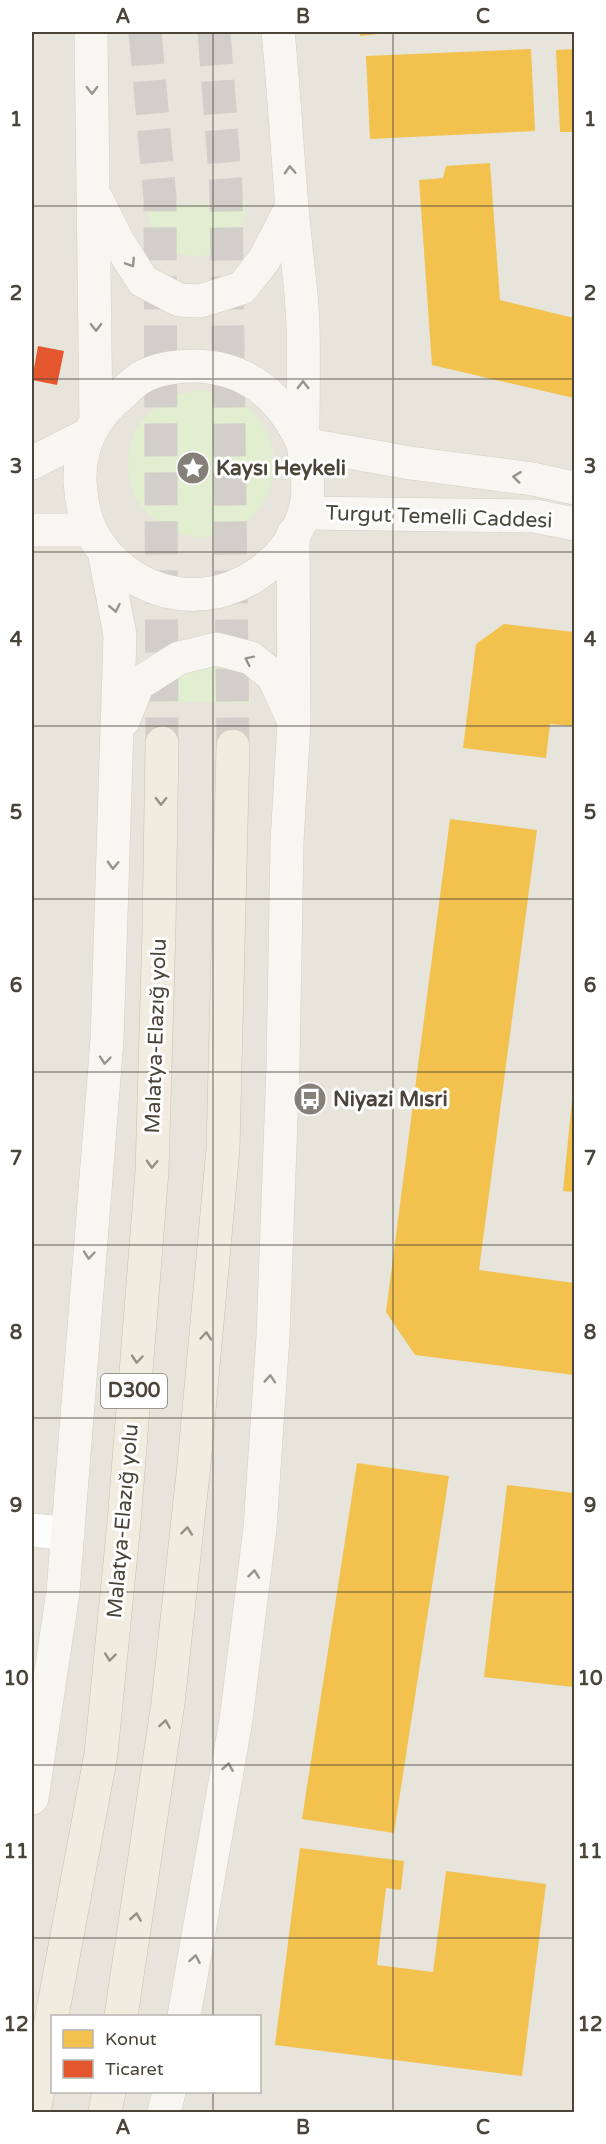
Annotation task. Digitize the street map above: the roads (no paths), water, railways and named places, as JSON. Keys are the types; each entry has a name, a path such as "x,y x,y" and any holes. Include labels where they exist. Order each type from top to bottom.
{"highway":[{"name":"Malatya-Elazığ yolu","path":"52,2015 101,1754 123,1533 152,1171 162,743"},
{"path":"121,2015 169,1692 194,1464 223,1149 233,746"},
{"name":"Malatya-Elazığ yolu","path":"34,2112 51,2021"},
{"path":"105,2112 109,2093"}],"main road":[{"path":"91,32 94,193 92,428"},
{"path":"184,2015 236,1720 260,1528 273,1336 287,843 294,722 298,523 309,477 303,444 303,325 278,32"},
{"path":"94,193 118,242 143,281 179,300 200,301 242,288 264,260 292,206"},
{"path":"32,1798 63,1592 107,1040 120,635 97,540 81,498 80,467 92,428 106,406 141,378 175,366 215,366 236,372 267,391 294,423 303,444"},
{"path":"32,463 92,428"},
{"name":"Turgut Temelli Caddesi","path":"303,444 410,463 533,479 574,488"},
{"name":"Turgut Temelli Caddesi","path":"298,523 535,516 574,524"},
{"path":"32,530 97,540 123,571 143,583 162,591 189,595 230,589 262,572 283,553 298,523"},
{"path":"118,733 138,684 179,658 216,649 251,658 273,676 294,722"},
{"path":"164,2112 169,2093"}],"street":[{"path":"32,1530 68,1534"}],"tunnel":[{"path":"145,32 160,198 162,743"},
{"path":"214,32 226,189 233,746"}],"place":[{"name":"Kaysı Heykeli","path":"193,468"},
{"name":"Niyazi Mısri","path":"310,1099"}]}
